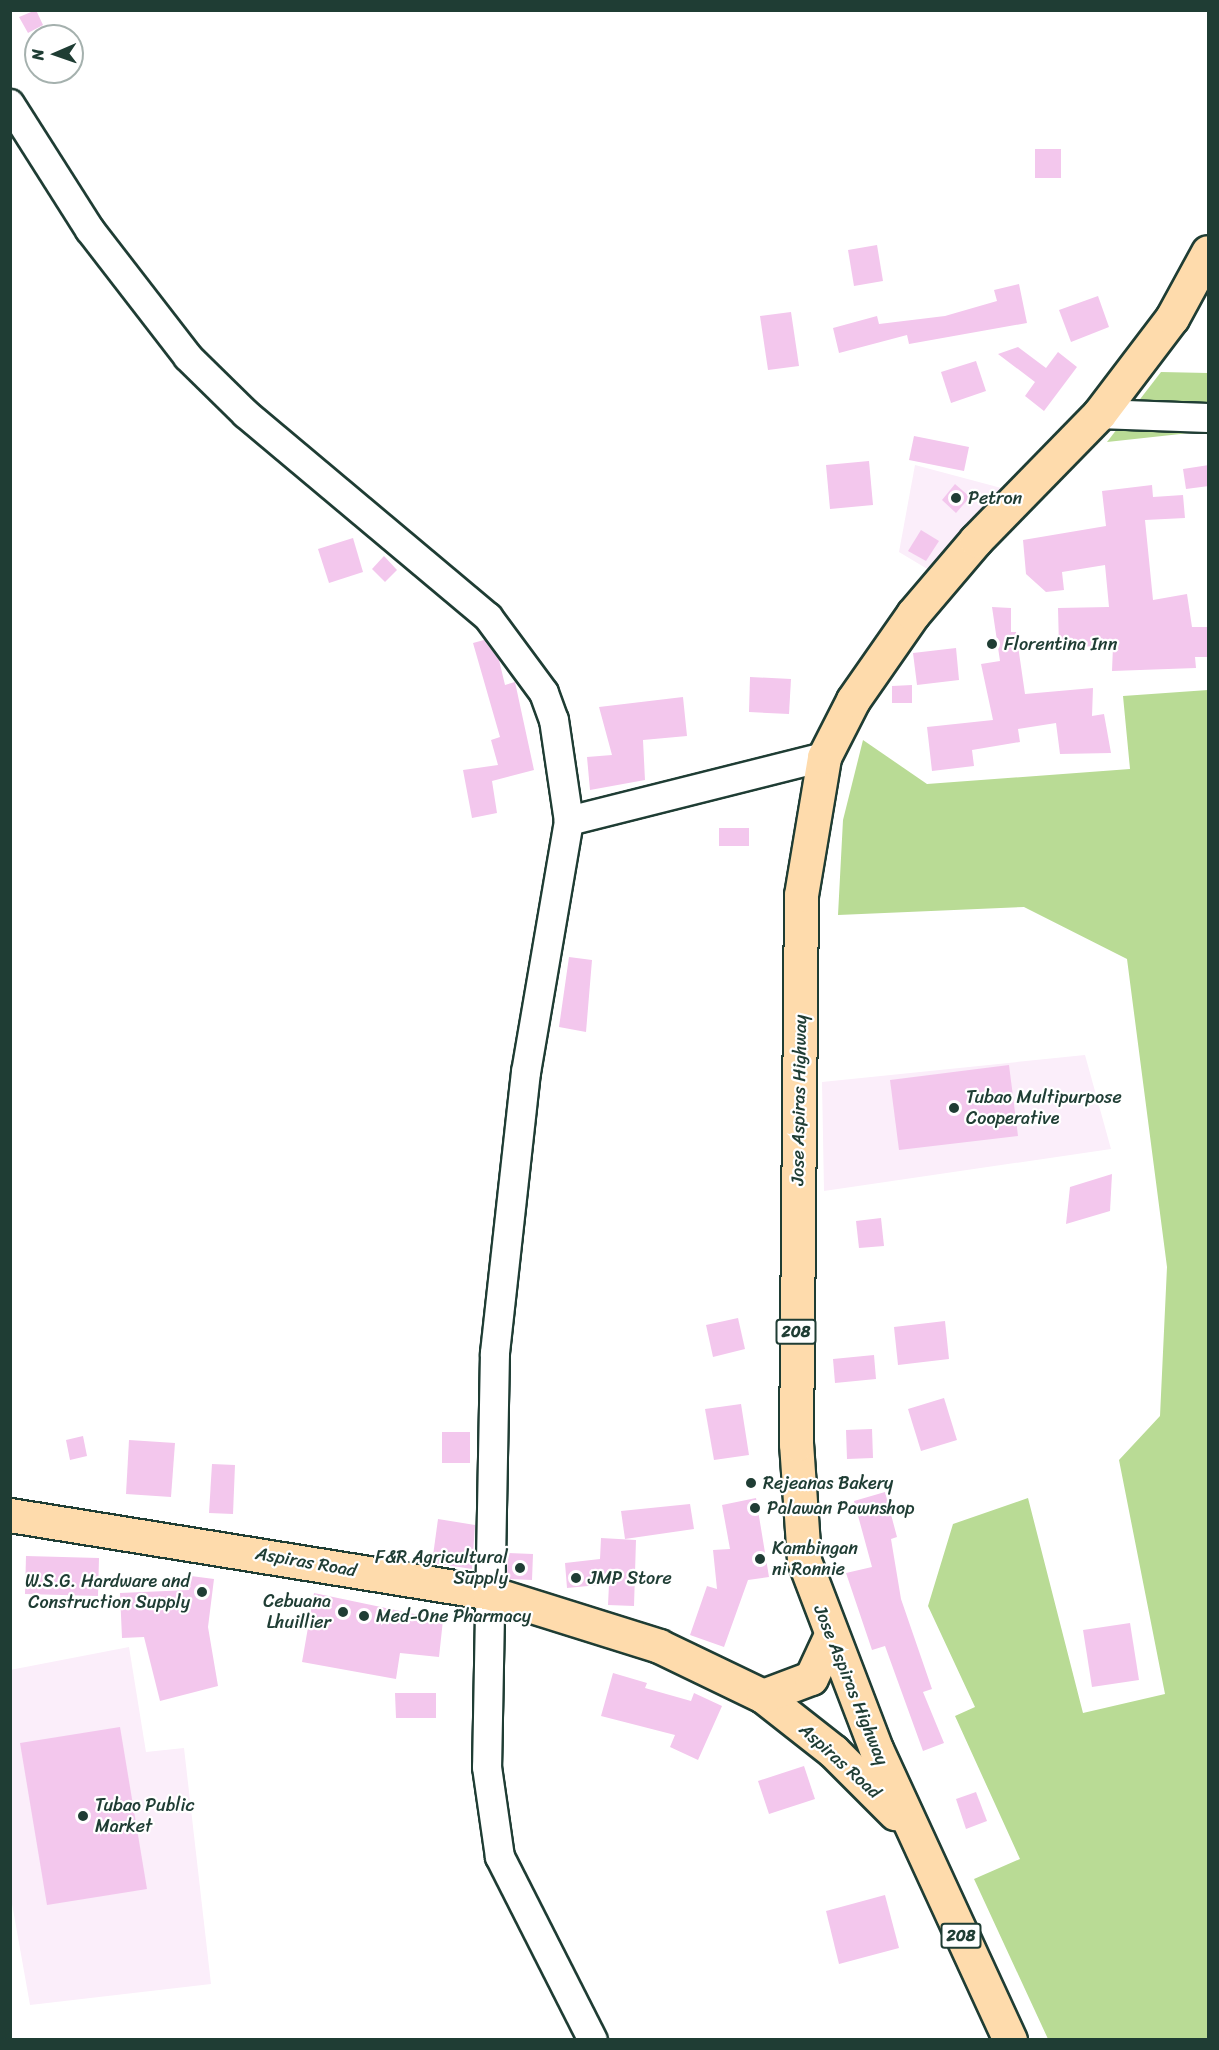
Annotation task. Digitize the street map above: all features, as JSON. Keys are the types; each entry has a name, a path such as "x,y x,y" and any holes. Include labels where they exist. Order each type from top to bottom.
{"main road":[{"name":"Jose Aspiras Highway","path":"1010,2040 912,1832 831,1635 804,1560 796,1444 801,895 824,757 854,700 914,614 976,540 1099,414 1172,318 1209,252"},
{"name":"Aspiras Road","path":"10,1515 490,1593 659,1646 763,1696 850,1767 912,1832"},
{"path":"763,1696 811,1678 831,1635"}],"street":[{"path":"10,104 90,230 188,357 246,414 488,617 524,662 554,720 568,821 526,1072 499,1308 490,1593 488,1767 500,1857 593,2040"},
{"path":"1099,414 1209,418"},
{"path":"568,821 824,757"}],"shaded area":[{"path":"915,465 1005,489 929,570 899,552"},
{"path":"1085,1055 1111,1149 824,1191 822,1082"},
{"path":"129,1647 146,1752 184,1748 211,1984 30,2005 11,1898 10,1670"}],"green space":[{"path":"1161,372 1208,373 1208,431 1107,442"},
{"path":"1208,690 1208,2039 1048,2039 974,1879 1020,1859 955,1716 975,1707 928,1606 953,1524 1028,1498 1083,1713 1165,1694 1119,1460 1160,1416 1167,1267 1127,959 1024,907 838,915 843,820 863,740 927,784 1130,769 1123,696"}],"building":[{"path":"36,10 43,24 24,24 24,26 19,17"},
{"path":"1035,149 1061,149 1061,178 1035,178"},
{"path":"877,245 883,281 854,286 848,250"},
{"path":"1019,284 1027,323 909,344 907,335 839,353 833,328 877,316 879,324 945,316 997,301 994,290"},
{"path":"1098,296 1109,327 1071,342 1059,310"},
{"path":"791,312 799,366 768,370 760,316"},
{"path":"1018,347 1046,368 1058,352 1077,367 1044,411 1025,396 1035,382 998,354"},
{"path":"976,361 986,391 951,403 941,372"},
{"path":"914,436 969,447 964,471 909,460"},
{"path":"869,461 873,505 830,509 826,465"},
{"path":"1209,465 1209,486 1186,489 1183,469"},
{"name":"Petron","path":"955,484 970,497 956,513 942,500"},
{"path":"1152,485 1153,497 1183,495 1185,518 1145,520 1153,600 1187,594 1192,627 1209,627 1209,657 1195,657 1196,668 1112,671 1113,646 1059,647 1058,608 1109,607 1105,565 1062,572 1064,590 1046,592 1026,574 1023,540 1106,526 1102,491"},
{"path":"921,530 939,541 926,561 908,551"},
{"path":"353,538 363,572 329,583 318,549"},
{"path":"384,556 397,570 385,582 372,569"},
{"path":"992,607 1011,608 1011,632 1016,632 1025,694 1093,688 1092,716 1104,714 1111,753 1060,754 1056,723 1018,729 1020,742 972,750 974,766 932,771 927,727 993,720 981,664 1000,661"},
{"path":"484,640 499,660 505,685 515,682 534,770 492,781 497,813 472,818 463,770 498,765 491,740 500,737 473,643"},
{"path":"956,648 959,680 917,685 913,653"},
{"path":"750,677 791,679 789,714 749,712"},
{"path":"912,685 912,703 892,703 892,686"},
{"path":"683,697 687,736 643,740 645,780 590,790 587,757 612,755 599,707"},
{"path":"719,828 749,828 749,846 719,846"},
{"path":"569,957 592,960 586,1032 559,1027"},
{"name":"Tubao Multipurpose Cooperative","path":"1009,1065 1018,1136 899,1150 890,1080"},
{"path":"1112,1174 1110,1211 1066,1224 1070,1187"},
{"path":"881,1218 884,1246 859,1248 856,1221"},
{"path":"738,1318 745,1349 713,1357 706,1325"},
{"path":"945,1321 949,1359 898,1365 894,1327"},
{"path":"874,1355 876,1379 835,1383 833,1359"},
{"path":"944,1398 957,1440 921,1451 908,1409"},
{"path":"741,1404 749,1455 714,1460 705,1409"},
{"path":"872,1429 873,1458 847,1459 846,1430"},
{"path":"442,1432 470,1432 470,1463 442,1463"},
{"path":"83,1436 87,1456 70,1460 66,1440"},
{"path":"129,1440 175,1443 171,1497 126,1494"},
{"path":"212,1464 235,1465 233,1514 209,1513"},
{"path":"885,1492 897,1537 891,1539 901,1599 932,1689 923,1692 944,1743 923,1751 885,1646 872,1650 846,1573 872,1567 854,1501"},
{"path":"756,1498 769,1577 748,1580 724,1647 690,1635 707,1586 717,1589 713,1550 730,1549 722,1505"},
{"path":"690,1504 694,1529 625,1539 621,1511"},
{"path":"438,1519 475,1525 472,1569 432,1563"},
{"path":"601,1538 636,1540 634,1606 608,1605 609,1584 567,1588 565,1563 600,1559"},
{"path":"508,1553 533,1554 532,1580 507,1579"},
{"path":"26,1556 99,1558 98,1596 25,1594"},
{"path":"191,1576 214,1579 208,1627 218,1686 160,1701 144,1637 122,1638 120,1593 189,1590"},
{"path":"314,1593 443,1620 439,1657 400,1653 396,1679 302,1662"},
{"path":"1130,1623 1139,1680 1092,1687 1083,1630"},
{"path":"613,1673 647,1683 645,1688 691,1701 694,1693 722,1706 698,1760 670,1747 675,1735 601,1716"},
{"path":"395,1693 436,1693 436,1718 396,1718"},
{"name":"Tubao Public Market","path":"120,1727 147,1889 47,1905 20,1743"},
{"path":"804,1766 815,1799 769,1814 758,1781"},
{"path":"976,1792 987,1821 966,1829 956,1799"},
{"path":"885,1895 899,1948 839,1964 826,1911"}],"place":[{"name":"Petron","path":"956,498"},
{"name":"Florentina Inn","path":"992,644"},
{"name":"Tubao Multipurpose Cooperative","path":"954,1108"},
{"name":"Rejeanas Bakery","path":"751,1483"},
{"name":"Palawan Pawnshop","path":"755,1508"},
{"name":"Kambingan ni Ronnie","path":"760,1559"},
{"name":"F&R Agricultural Supply","path":"520,1568"},
{"name":"JMP Store","path":"576,1578"},
{"name":"W.S.G. Hardware and Construction Supply","path":"202,1592"},
{"name":"Cebuana Lhuillier","path":"343,1612"},
{"name":"Med-One Pharmacy","path":"364,1616"},
{"name":"Tubao Public Market","path":"83,1816"}]}
